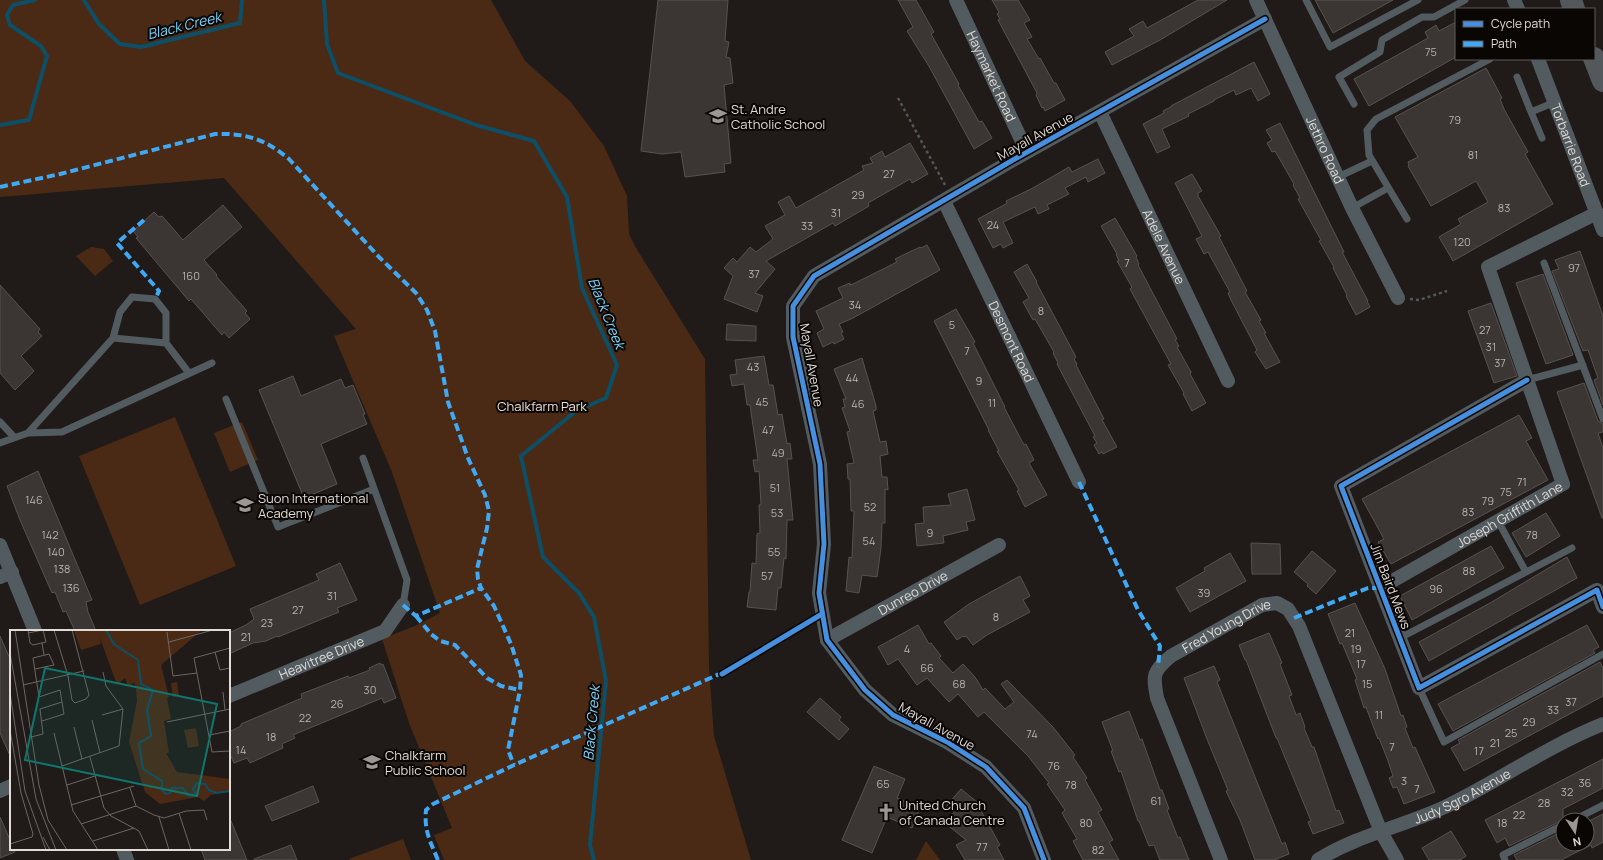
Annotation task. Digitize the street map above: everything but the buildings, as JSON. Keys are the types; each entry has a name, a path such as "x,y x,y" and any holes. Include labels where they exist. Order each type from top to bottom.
{"highway":[{"path":"1595,60 1603,80"}],"street":[{"name":"Haymarket Road","path":"956,0 1027,152"},
{"name":"Jethro Road","path":"1256,0 1352,208 1398,298"},
{"name":"Mayall Avenue","path":"1044,860 1024,808 986,766 947,742 893,715 865,690 827,640 819,593 824,544 820,464 793,337 793,306 814,276 1027,152 1265,19"},
{"name":"Torbarrie Road","path":"1538,60 1603,230"},
{"name":"Adele Avenue","path":"1100,112 1228,382"},
{"name":"Desmont Road","path":"948,199 1078,482"},
{"name":"Joseph Griffith Lane","path":"1380,588 1563,484 1488,267 1597,213"},
{"name":"Jim Baird Mews","path":"1419,688 1340,486 1527,380"},
{"name":"Dunreo Drive","path":"827,640 998,545"},
{"path":"0,546 6,574 35,630"},
{"path":"1419,688 1597,590 1603,607"},
{"name":"Fred Young Drive","path":"1221,860 1158,698 1154,680 1158,667 1170,656 1262,605 1277,603 1288,609 1299,626 1381,832 1397,860"},
{"name":"Heavitree Drive","path":"230,696 385,631 403,605"},
{"name":"Judy Sgro Avenue","path":"1318,860 1336,850 1446,806 1555,746 1603,724"},
{"path":"0,791 10,786"},
{"path":"123,850 127,860"}],"lane":[{"path":"1306,0 1330,47 1418,0"},
{"path":"1354,104 1339,76 1380,52 1382,40 1422,17 1434,17 1465,0"},
{"path":"1407,219 1369,155 1367,130 1376,119 1488,60"},
{"path":"1517,77 1542,138"},
{"path":"1531,112 1555,102"},
{"path":"1338,177 1372,161"},
{"path":"1352,208 1388,188"},
{"path":"1544,263 1603,419"},
{"path":"28,433 113,338 120,312 132,297 155,299 166,313 166,344 189,373"},
{"path":"113,338 166,344"},
{"path":"0,443 28,433 62,432 212,363"},
{"path":"1527,380 1583,365"},
{"path":"226,399 278,527 374,489"},
{"path":"0,422 14,437"},
{"path":"363,458 408,580 403,605"},
{"path":"1498,521 1526,572"},
{"path":"1400,638 1572,548"},
{"path":"1419,688 1444,742 1603,654"},
{"path":"1591,812 1603,806"},
{"path":"1505,860 1503,856 1555,829"}],"path":[{"path":"898,98 948,199"},
{"path":"1398,298 1419,300 1447,291"}],"green space":[{"name":"Chalkfarm Park","path":"0,0 491,0 525,61 570,101 604,146 627,196 629,234 636,248 705,359 709,668 714,736 751,860 444,860 434,835 452,828 409,723 382,639 417,625 440,613 392,472 334,336 356,329 224,178 0,197"},
{"path":"91,247 104,249 113,261 95,276 76,256"},
{"path":"175,417 236,566 140,605 79,456"},
{"path":"242,422 258,460 230,472 214,433"},
{"path":"403,839 411,860 349,859"},
{"path":"926,841 940,860 916,860"}],"waterway":[{"name":"Black Creek","path":"0,125 29,120 47,56 41,46 10,25 7,15 13,5 35,0"},
{"name":"Black Creek","path":"84,0 99,24 120,44 141,47 240,23 242,0"},
{"name":"Black Creek","path":"324,0 327,44 338,73 476,125 534,141 567,197 582,288 617,365 606,398 576,411 521,456 543,557 579,593 594,617 606,681 590,845 594,860"}],"marked path":[{"path":"0,187 60,174 215,134 246,136 263,142 289,159 379,257 416,293 427,310 435,331 448,402 468,458 485,495 489,511 487,528 477,569 481,588 494,606 511,644 521,675 520,690 508,750 514,765"},
{"path":"144,220 117,243 159,291 155,299"},
{"path":"1079,482 1138,610 1160,646 1158,667"},
{"path":"403,605 416,616 481,588"},
{"path":"1294,618 1368,588 1380,588"},
{"path":"416,616 431,634 440,641 455,645 487,678 501,686 520,690"},
{"path":"438,860 428,836 426,824 426,810 433,804 514,765 724,672"}],"cycle path":[{"path":"1044,860 1024,808 986,767 947,742 893,715 865,690 827,640 819,593 824,544 820,464 793,337 793,306 814,276 1013,160 1265,19"},
{"path":"1527,380 1341,486 1419,688 1597,590 1603,607"},
{"path":"722,674 822,614"}],"place":[{"name":"St. Andre Catholic School","path":"718,116"},
{"name":"Suon International Academy","path":"245,505"},
{"name":"Chalkfarm Public School","path":"372,762"},
{"name":"United Church of Canada Centre","path":"886,812"}]}
